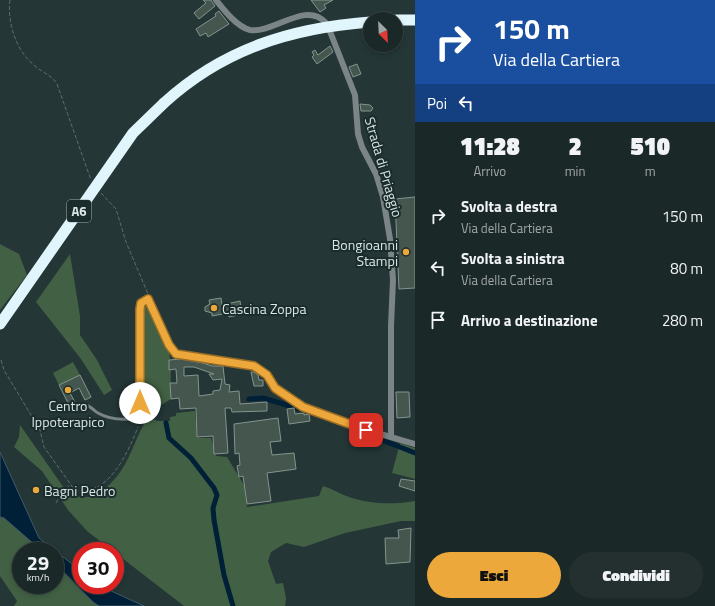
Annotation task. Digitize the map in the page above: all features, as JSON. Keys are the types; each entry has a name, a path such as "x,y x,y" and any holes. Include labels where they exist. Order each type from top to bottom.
{"highway":[{"path":"403,20 415,20"},
{"name":"A6","path":"0,324 133,133 164,103 200,74 231,57 262,43 311,29 363,23"}],"street":[{"path":"216,0 236,21 249,30 264,28 301,16 316,16 326,23"},
{"name":"Strada di Priaggio","path":"329,29 355,95 358,134 378,182 390,239 393,280 390,326 391,437"},
{"path":"139,419 140,309 141,303 148,299 169,345 176,354 254,366 267,375 275,388 303,407 415,444"}],"lane":[{"path":"85,405 91,406 99,413 111,417 122,419 139,419"}],"path":[{"path":"10,0 11,24 19,46 28,60 35,67 53,77 57,84 92,182"},
{"path":"98,189 116,210 122,232 142,278 148,299"},
{"path":"1,360 4,370 40,430 44,447 74,489 83,492 91,490 110,477 118,469 139,419"},
{"path":"56,503 62,492 71,485"}],"green space":[{"path":"0,244 19,254 27,275 0,310"},
{"path":"70,254 80,316 80,335 97,360 112,390 104,395 81,359 36,302"},
{"path":"147,303 166,339 168,346 170,358 171,399 158,407 144,408 142,398 142,312 144,305"},
{"path":"73,362 80,375 59,385 53,373"},
{"path":"195,411 197,438 211,438 216,456 227,457 244,485 247,507 319,496 323,486 349,497 365,501 391,503 415,501 415,521 401,521 345,533 304,547 286,543 271,552 268,561 276,584 283,583 286,598 285,606 184,606 124,560 124,542 101,542 87,531 68,510 42,471 14,447 19,437 20,425 64,488 77,496 90,497 100,492 117,476 128,458 148,417 158,421 170,421 170,417 176,416 176,413"},
{"path":"400,443 415,448 415,479 392,473"},
{"path":"0,517 4,518 32,542 12,542 12,594 0,576"},
{"path":"64,573 72,581 72,594 85,594 99,606 14,606 17,601 12,594 64,594"}],"water":[{"path":"0,452 39,538 44,542 32,542 4,518 0,517"},
{"path":"64,558 72,564 72,580 64,572"},
{"path":"85,594 118,594 144,606 99,606"}],"building":[{"path":"203,0 211,0 215,6 199,19 194,13 206,3"},
{"path":"311,0 333,0 324,5 326,8 320,12"},
{"path":"219,11 229,24 208,37 206,33 200,36 196,29 216,16 215,14"},
{"path":"330,46 333,52 317,64 312,57 314,55 312,52 315,50 318,55"},
{"path":"357,64 361,74 353,77 349,67"},
{"path":"360,104 370,105 373,108 371,111 361,111"},
{"name":"Bongioanni Stampi","path":"415,197 415,288 399,289 395,199"},
{"path":"221,298 222,305 240,301 242,314 229,317 228,313 212,316 212,313 205,311 205,307 210,304 209,300"},
{"path":"181,359 212,366 223,366 225,384 230,385 229,392 239,391 240,404 267,402 267,411 232,412 231,408 225,408 228,453 214,454 213,436 197,437 196,408 180,409 179,398 171,399 170,383 177,383 176,369 169,370 169,360","holes":["184,367 194,367 214,374 209,374 213,380 222,379 220,390 213,391 213,394 199,396 198,375 184,376"]},
{"path":"251,372 258,375 259,380 263,380 263,386 254,386"},
{"name":"Centro Ippoterapico","path":"80,375 91,397 85,400 79,388 70,393 76,404 70,407 59,385"},
{"path":"396,392 409,392 410,417 397,418"},
{"path":"294,408 295,414 309,414 310,421 289,424 287,409"},
{"path":"278,418 281,441 270,442 272,455 294,453 296,469 267,473 271,501 247,504 243,476 239,477 237,466 240,465 239,453 235,454 234,424"},
{"path":"401,479 415,481 415,491 399,486"},
{"path":"411,528 410,562 386,564 385,538 399,538 398,530"}],"waterway":[{"path":"249,399 263,398 310,412"},
{"path":"166,423 169,438 191,458 214,488 217,495 213,508 214,520 224,575 233,606"},
{"path":"374,437 415,453"}],"place":[{"name":"Bongioanni Stampi","path":"406,252"},
{"name":"Cascina Zoppa","path":"214,308"},
{"name":"Centro Ippoterapico","path":"68,390"},
{"name":"Bagni Pedro","path":"36,490"}],"route":[{"path":"140,403 138,327 141,303 148,299 151,302 169,345 176,354 226,363 249,364 260,369 267,375 275,388 303,407 366,430"}]}
